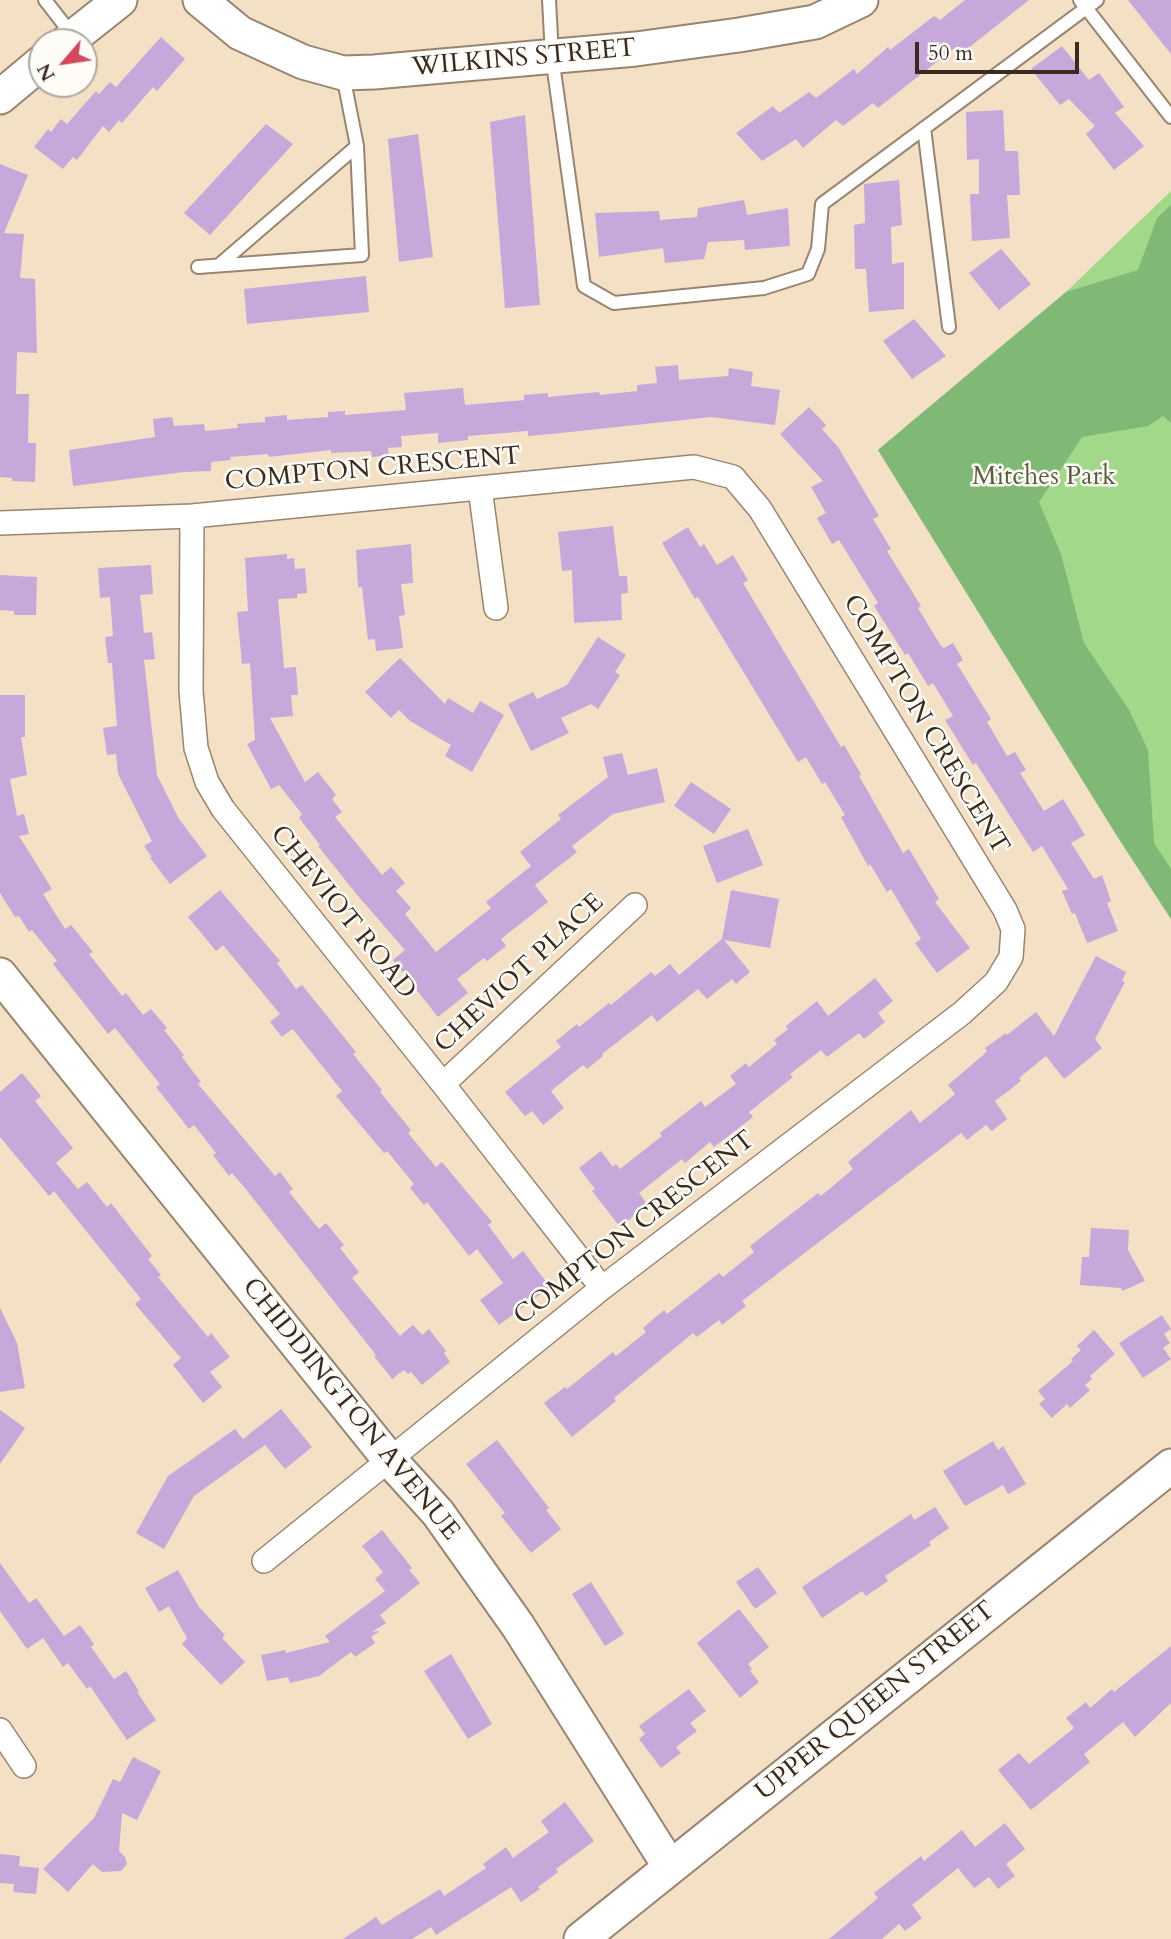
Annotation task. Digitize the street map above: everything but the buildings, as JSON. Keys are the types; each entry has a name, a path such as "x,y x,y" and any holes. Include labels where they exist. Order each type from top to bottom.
{"street":[{"path":"84,28 120,0"},
{"name":"WILKINS STREET","path":"200,0 240,33 303,62 342,73 636,49 814,22 861,0"},
{"path":"0,97 28,74"},
{"name":"COMPTON CRESCENT","path":"0,523 192,516 694,467 733,477 760,509 1005,910 1013,929 1011,957 996,982 962,1013 602,1288 264,1561"},
{"path":"480,488 496,608"},
{"name":"CHEVIOT ROAD","path":"192,516 191,691 196,748 207,782 223,808 602,1288"},
{"name":"CHEVIOT PLACE","path":"443,1084 635,905"},
{"name":"CHIDDINGTON AVENUE","path":"0,975 12,1015 389,1459 438,1513 518,1626 670,1867"},
{"name":"UPPER QUEEN STREET","path":"581,1939 1171,1466"},
{"path":"0,1730 24,1766"}],"lane":[{"path":"45,0 63,28"},
{"path":"549,0 552,56 584,286 614,303 764,288 808,274 818,249 822,204 1088,3 1171,117"},
{"path":"198,267 362,255 357,146 342,73"},
{"path":"924,128 949,327"},
{"path":"219,265 357,146"}],"green space":[{"name":"Mitches Park","path":"1171,191 1171,919 878,450 1066,292"},
{"name":"Mitches Park","path":"1171,205 1171,423 1163,416 1148,426 1082,437 1039,502 1061,554 1084,643 1129,710 1148,750 1154,843 1171,869 1171,919 878,450 1066,292 1138,270 1157,218"}]}
